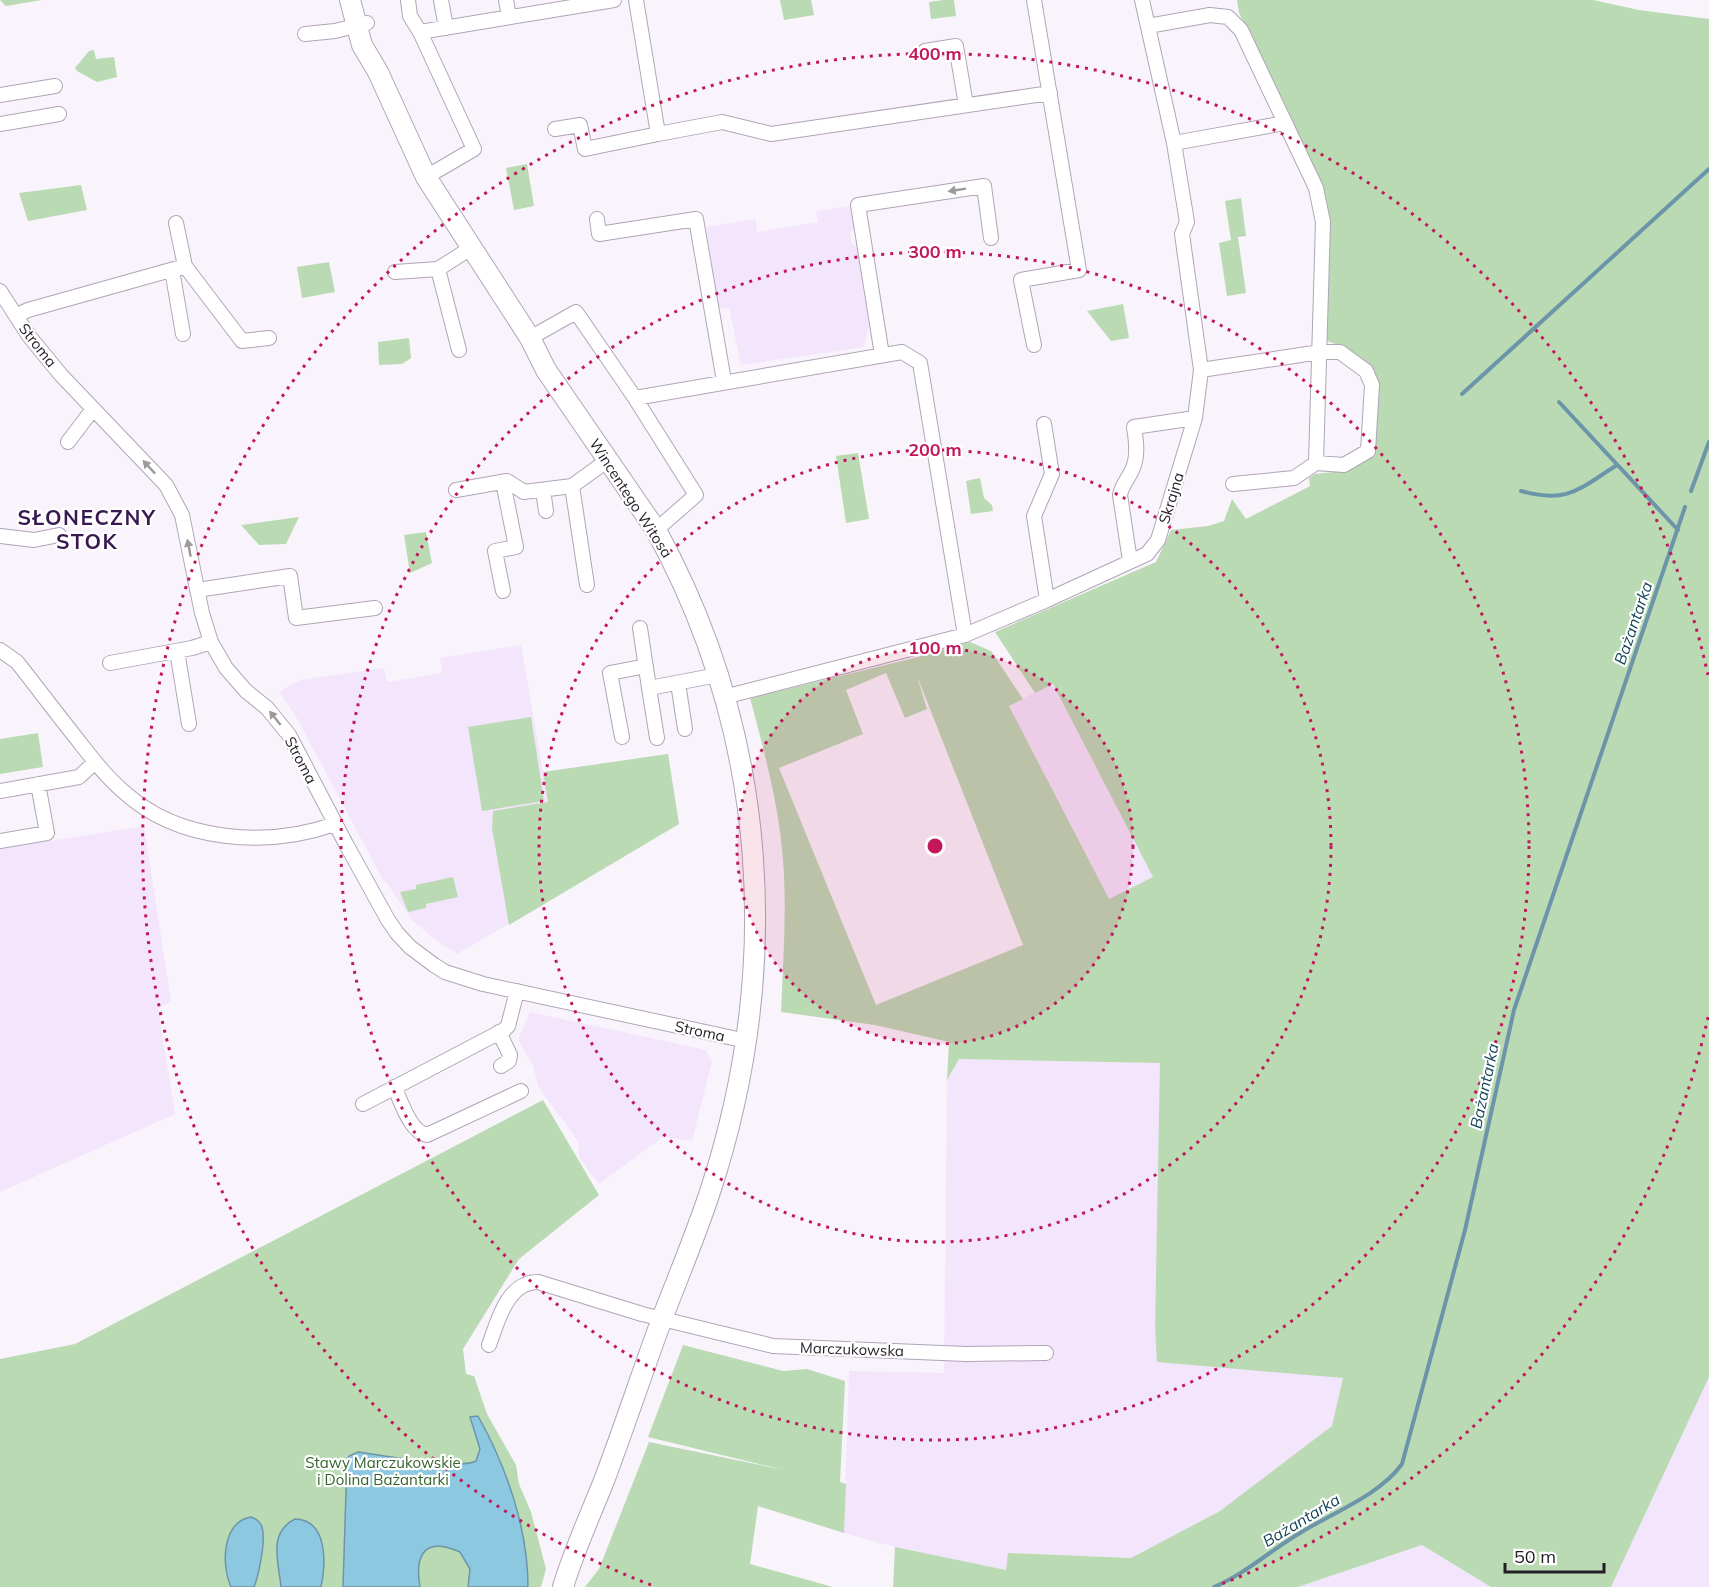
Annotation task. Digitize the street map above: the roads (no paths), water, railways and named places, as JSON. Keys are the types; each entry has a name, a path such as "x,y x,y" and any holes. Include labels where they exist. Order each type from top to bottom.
{"street":[{"name":"Wincentego Witosa","path":"350,0 362,24"},
{"name":"Wincentego Witosa","path":"362,0 362,45 378,72 426,177 530,338 546,370 656,530 702,627 718,675 739,755 754,861 756,946 747,1041"},
{"path":"408,0 410,16 420,32 474,148 426,177"},
{"path":"441,0 446,28"},
{"path":"506,0 509,17"},
{"path":"420,32 615,0"},
{"path":"636,0 658,134"},
{"path":"1034,0 1079,270 1021,280 1034,345"},
{"name":"Skrajna","path":"724,697 965,635 1147,554 1158,540 1195,418 1201,370 1182,234 1187,222 1174,143 1142,0"},
{"path":"1148,26 1210,15 1228,16 1241,30 1316,188 1323,222 1316,462"},
{"path":"304,33 335,31 362,24"},
{"path":"925,51 956,46 966,105"},
{"path":"0,95 55,86"},
{"path":"555,129 580,126 585,149 722,122 771,134 1050,93"},
{"path":"0,124 59,114"},
{"path":"1174,143 1285,123"},
{"path":"882,355 858,205 984,186 991,238"},
{"path":"597,219 599,234 696,219 724,381"},
{"path":"176,223 183,334"},
{"path":"395,272 438,269 471,248"},
{"path":"16,316 28,310 178,268"},
{"path":"178,268 242,341 269,338"},
{"path":"438,269 459,350"},
{"name":"Stroma","path":"0,291 29,336 48,359 166,485 182,514 197,590 211,642 226,668 246,691 267,708 289,735 388,920 410,947 445,972 483,984 747,1041"},
{"path":"530,338 576,312 635,398 696,495 656,530"},
{"path":"635,398 902,352 920,363 965,635"},
{"path":"1201,370 1320,352 1340,352 1366,371 1372,385 1368,451 1344,465 1316,462 1294,478 1233,483"},
{"path":"68,442 93,409"},
{"path":"1130,561 1120,495 1122,486 1134,466 1137,447 1134,427 1195,418"},
{"path":"1044,424 1052,474 1034,516 1047,600"},
{"path":"456,490 507,481 524,492 572,486 608,460"},
{"path":"503,482 516,547 495,551 503,591"},
{"path":"572,486 587,585"},
{"path":"543,490 546,511"},
{"path":"0,536 34,540 58,535"},
{"path":"197,590 290,576 296,618 375,608"},
{"path":"640,628 657,738"},
{"path":"110,663 177,651 211,642"},
{"path":"0,650 17,662 95,762 124,793 163,818 191,829 234,837 266,837 318,830 335,824"},
{"path":"177,651 189,724"},
{"path":"622,737 610,673 646,666"},
{"path":"649,688 718,675"},
{"path":"678,683 685,729"},
{"path":"0,791 79,777 95,762"},
{"path":"0,841 47,833 38,784"},
{"path":"363,1104 508,1026 517,991"},
{"path":"499,1032 510,1055 509,1061 501,1066"},
{"path":"563,1587 709,1194 723,1152 747,1041"},
{"path":"394,1087 414,1127 427,1135 521,1091"},
{"name":"Marczukowska","path":"489,1344 502,1311 512,1294 529,1282 538,1282 662,1319 773,1346 966,1354 1046,1353"}],"water":[{"path":"478,1416 498,1456 514,1498 524,1542 528,1587 468,1587 470,1569 460,1552 439,1546 425,1551 421,1557 420,1587 343,1587 347,1460 349,1456 358,1452 438,1463 454,1464 476,1461 480,1449 470,1417"},
{"path":"251,1517 260,1523 263,1533 256,1581 254,1587 231,1587 226,1567 226,1546 234,1527"},
{"path":"295,1519 306,1521 319,1535 324,1555 321,1587 281,1587 277,1559 278,1540 286,1525"}],"waterway":[{"path":"1462,394 1709,169"},
{"path":"1559,402 1678,530"},
{"name":"Bażantarka","path":"1691,491 1709,442"},
{"path":"1521,491 1537,495 1562,495 1582,487 1617,465"},
{"name":"Bażantarka","path":"1214,1587 1300,1533 1355,1503 1381,1485 1402,1464 1465,1230 1514,1010 1685,507"}],"district":[{"name":"SŁONECZNY STOK","path":"87,529"}],"park label":[{"name":"Stawy Marczukowskie i Dolina Bażantarki","path":"383,1470"}]}
